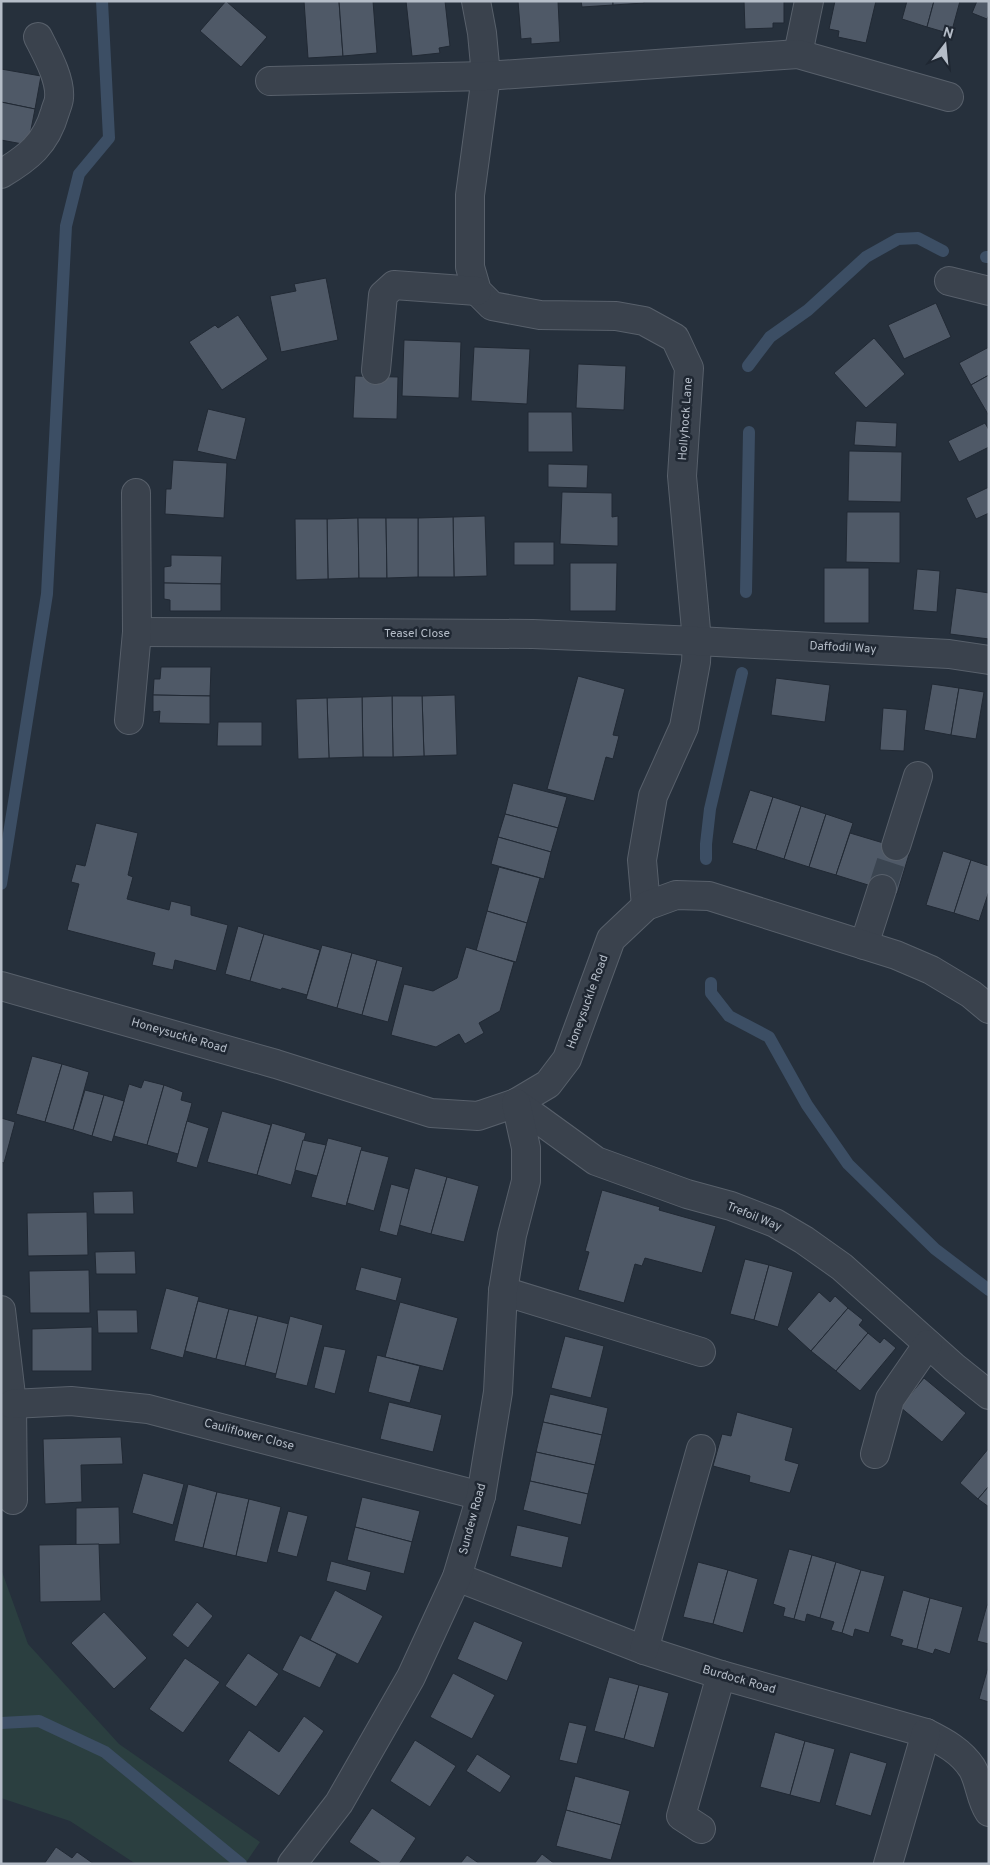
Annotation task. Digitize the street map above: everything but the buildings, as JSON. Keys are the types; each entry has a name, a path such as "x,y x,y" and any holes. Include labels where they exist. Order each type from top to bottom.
{"street":[{"path":"376,370 384,295 394,285 477,291 470,267 470,195 486,76 482,33 476,1"},
{"path":"798,54 809,1"},
{"path":"1,174 26,159 42,143 53,121 60,97 55,73 38,36"},
{"path":"270,81 486,76 798,54 949,97"},
{"path":"949,281 989,291"},
{"name":"Hollyhock Lane","path":"477,291 492,306 540,315 616,316 644,321 675,338 689,368 682,476 697,641 696,662 684,727 653,796 642,860 646,906"},
{"path":"130,720 137,632 136,493"},
{"name":"Teasel Close","path":"137,632 533,634 697,641"},
{"name":"Daffodil Way","path":"697,641 948,654 989,660"},
{"path":"896,846 918,776"},
{"path":"864,945 882,889"},
{"name":"Honeysuckle Road","path":"1,986 276,1064 431,1113 478,1116 516,1104 548,1084 567,1059 611,939 646,906 676,895 708,896 896,955 931,970 971,994 989,1009"},
{"name":"Sundew Road","path":"292,1864 339,1803 411,1678 456,1577 481,1496 498,1392 503,1292 512,1235 526,1181 526,1148 516,1104"},
{"name":"Trefoil Way","path":"516,1104 596,1161 687,1194 731,1206 775,1223 804,1240 842,1267 928,1344 989,1395"},
{"path":"503,1292 701,1352"},
{"path":"1,1310 12,1404 13,1500"},
{"path":"875,1454 890,1399 928,1344"},
{"name":"Cauliflower Close","path":"12,1404 71,1401 148,1409 481,1496"},
{"path":"644,1650 702,1449"},
{"name":"Burdock Road","path":"456,1577 644,1650 721,1676 926,1733 950,1745 972,1769 984,1805 989,1812"},
{"path":"701,1829 681,1816 721,1676"},
{"path":"888,1864 926,1733"}],"green space":[{"path":"1,1569 28,1644 119,1744 260,1842 245,1864 136,1864 70,1821 1,1798"}],"waterway":[{"path":"1,884 47,594 66,226 79,174 109,138 102,1"},
{"path":"748,366 770,337 808,310 866,257 898,239 918,238 943,251"},
{"path":"746,592 749,432"},
{"path":"706,859 710,809 742,673"},
{"path":"711,983 711,993 729,1016 769,1037 807,1105 848,1164 935,1249 989,1290"},
{"path":"1,1723 39,1721 105,1752 241,1864"}],"tunnel":[{"path":"882,889 896,846"}]}
